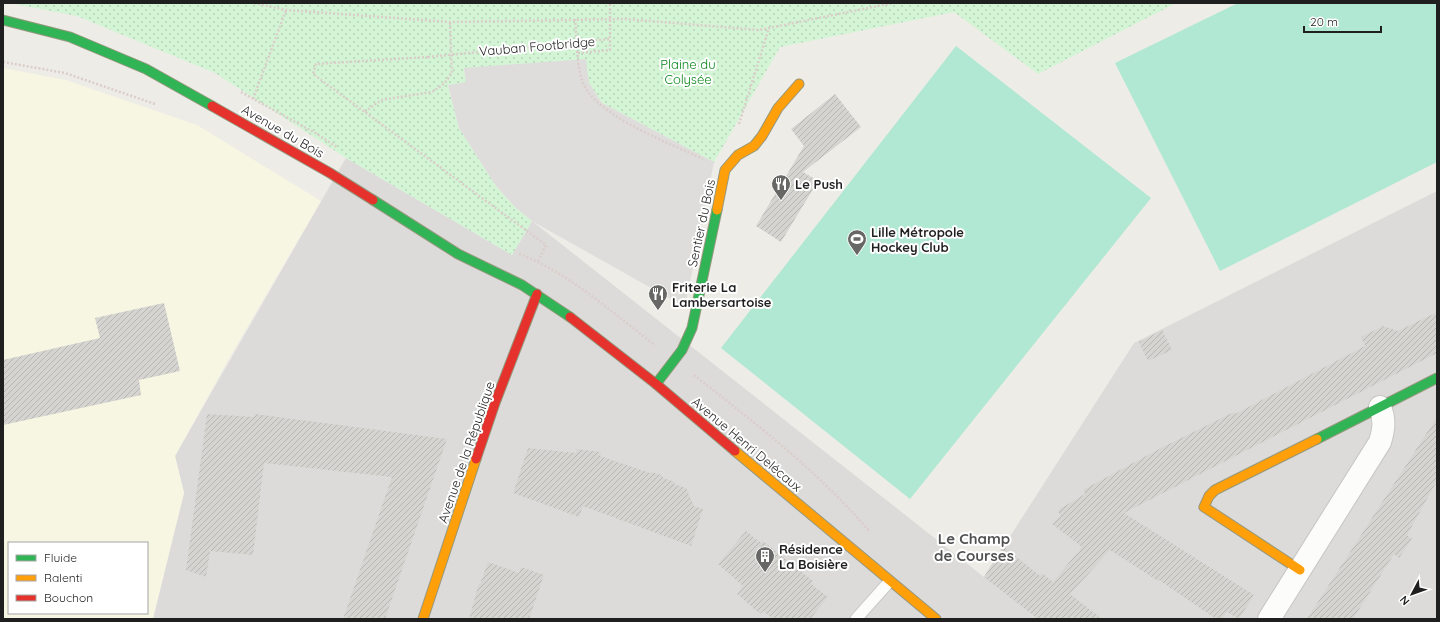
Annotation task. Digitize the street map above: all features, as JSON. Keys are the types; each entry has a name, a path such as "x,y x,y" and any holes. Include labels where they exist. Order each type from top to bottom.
{"street":[{"name":"Avenue du Bois","path":"3,20 70,38 146,69 330,173 458,254 537,294"},
{"name":"Sentier du Bois","path":"656,384 675,360 688,340 692,328 725,170 733,159 758,141 778,108 799,84"},
{"name":"Avenue Henri Delécaux","path":"537,294 578,322 656,384 889,582 936,619"},
{"name":"Avenue de la République","path":"423,619 495,403 537,294"},
{"path":"1300,570 1204,507 1207,500 1216,490 1437,378"},
{"path":"1268,619 1380,442 1384,418 1380,407"}],"lane":[{"path":"856,619 889,582"}],"path":[{"path":"254,3 286,10 450,22 626,19 758,30 893,3"},
{"name":"Vauban Footbridge","path":"365,112 313,74 316,64 610,40 610,3"},
{"path":"253,99 286,10"},
{"path":"575,19 582,82 594,100 606,110 629,123 725,170"},
{"path":"450,22 452,74 444,84 432,92 381,100 365,112 546,245 538,261 675,360 778,441 843,500 874,536"},
{"path":"738,126 769,28"},
{"path":"578,53 610,50 610,40"},
{"path":"3,62 65,73 162,106"},
{"path":"627,129 629,123"}],"shaded area":[{"path":"586,59 589,83 602,103 714,162 685,307 532,221 516,208 496,186 459,128 448,85 466,82 464,68"},
{"path":"3,68 66,80 197,125 321,201 231,355 175,456 184,493 153,619 3,619"},
{"path":"346,158 512,255 532,221 984,577 1134,343 1437,191 1437,619 152,619 184,493 175,456"}],"green space":[{"name":"Plaine du Colysée","path":"9,3 1176,3 1038,74 954,12 780,47 714,162 602,103 589,83 464,68 466,83 448,86 459,128 496,186 516,208 532,221 512,255 346,158 215,73 77,16"},
{"path":"1238,3 1437,3 1437,162 1220,271 1115,63"},
{"path":"956,46 1151,198 910,499 721,348"}],"building":[{"path":"835,94 861,127 803,172 818,181 781,242 756,226 804,146 791,129"},
{"path":"164,303 180,371 139,380 141,395 3,425 3,360 100,338 95,318"},
{"path":"1437,312 1437,353 1124,513 1254,595 1239,619 1227,612 1222,619 1216,619 1159,580 1158,581 1110,550 1070,594 1102,619 1038,619 984,577 1003,546 1040,576 1042,573 1053,582 1082,547 1052,524 1060,516 1058,510 1085,494 1083,490 1161,448 1234,412 1235,414 1365,346 1361,337 1383,326 1398,331"},
{"path":"1162,330 1172,350 1148,361 1139,342"},
{"path":"207,414 254,417 255,414 447,439 385,619 343,619 392,477 264,463 253,555 210,551 206,577 186,570"},
{"path":"1437,417 1437,481 1407,535 1412,539 1399,558 1394,554 1353,619 1307,619"},
{"path":"528,448 576,453 577,449 601,452 600,456 650,473 652,472 662,475 663,478 675,482 674,484 686,488 694,506 703,509 691,546 583,506 579,517 513,493"},
{"name":"Résidence La Boisière","path":"746,531 761,543 763,541 813,581 811,584 828,597 810,619 773,619 763,611 760,614 737,594 743,586 718,564"},
{"path":"488,562 519,573 521,567 544,575 529,619 469,619 479,583 480,584"}],"traffic: fast":[{"path":"3,20 70,37 146,69 212,106"},
{"path":"373,200 458,254 522,285 570,317"},
{"path":"656,384 682,350 692,328 717,210"},
{"path":"1317,439 1437,378"}],"traffic: slow":[{"path":"717,210 725,170 738,155 754,146 762,136 778,108 799,84"},
{"path":"1300,570 1204,507 1209,496 1215,490 1317,439"},
{"path":"735,451 936,619"},
{"path":"423,619 476,459"}],"traffic: jam":[{"path":"212,106 330,173 373,200"},
{"path":"476,459 495,403 537,294"},
{"path":"570,317 656,384 735,451"}],"place":[{"name":"Le Push","path":"781,201"},
{"name":"Lille Métropole Hockey Club","path":"857,256"},
{"name":"Friterie La Lambersartoise","path":"658,311"},
{"name":"Résidence La Boisière","path":"765,573"}],"district":[{"name":"Le Champ de Courses","path":"974,548"}]}
